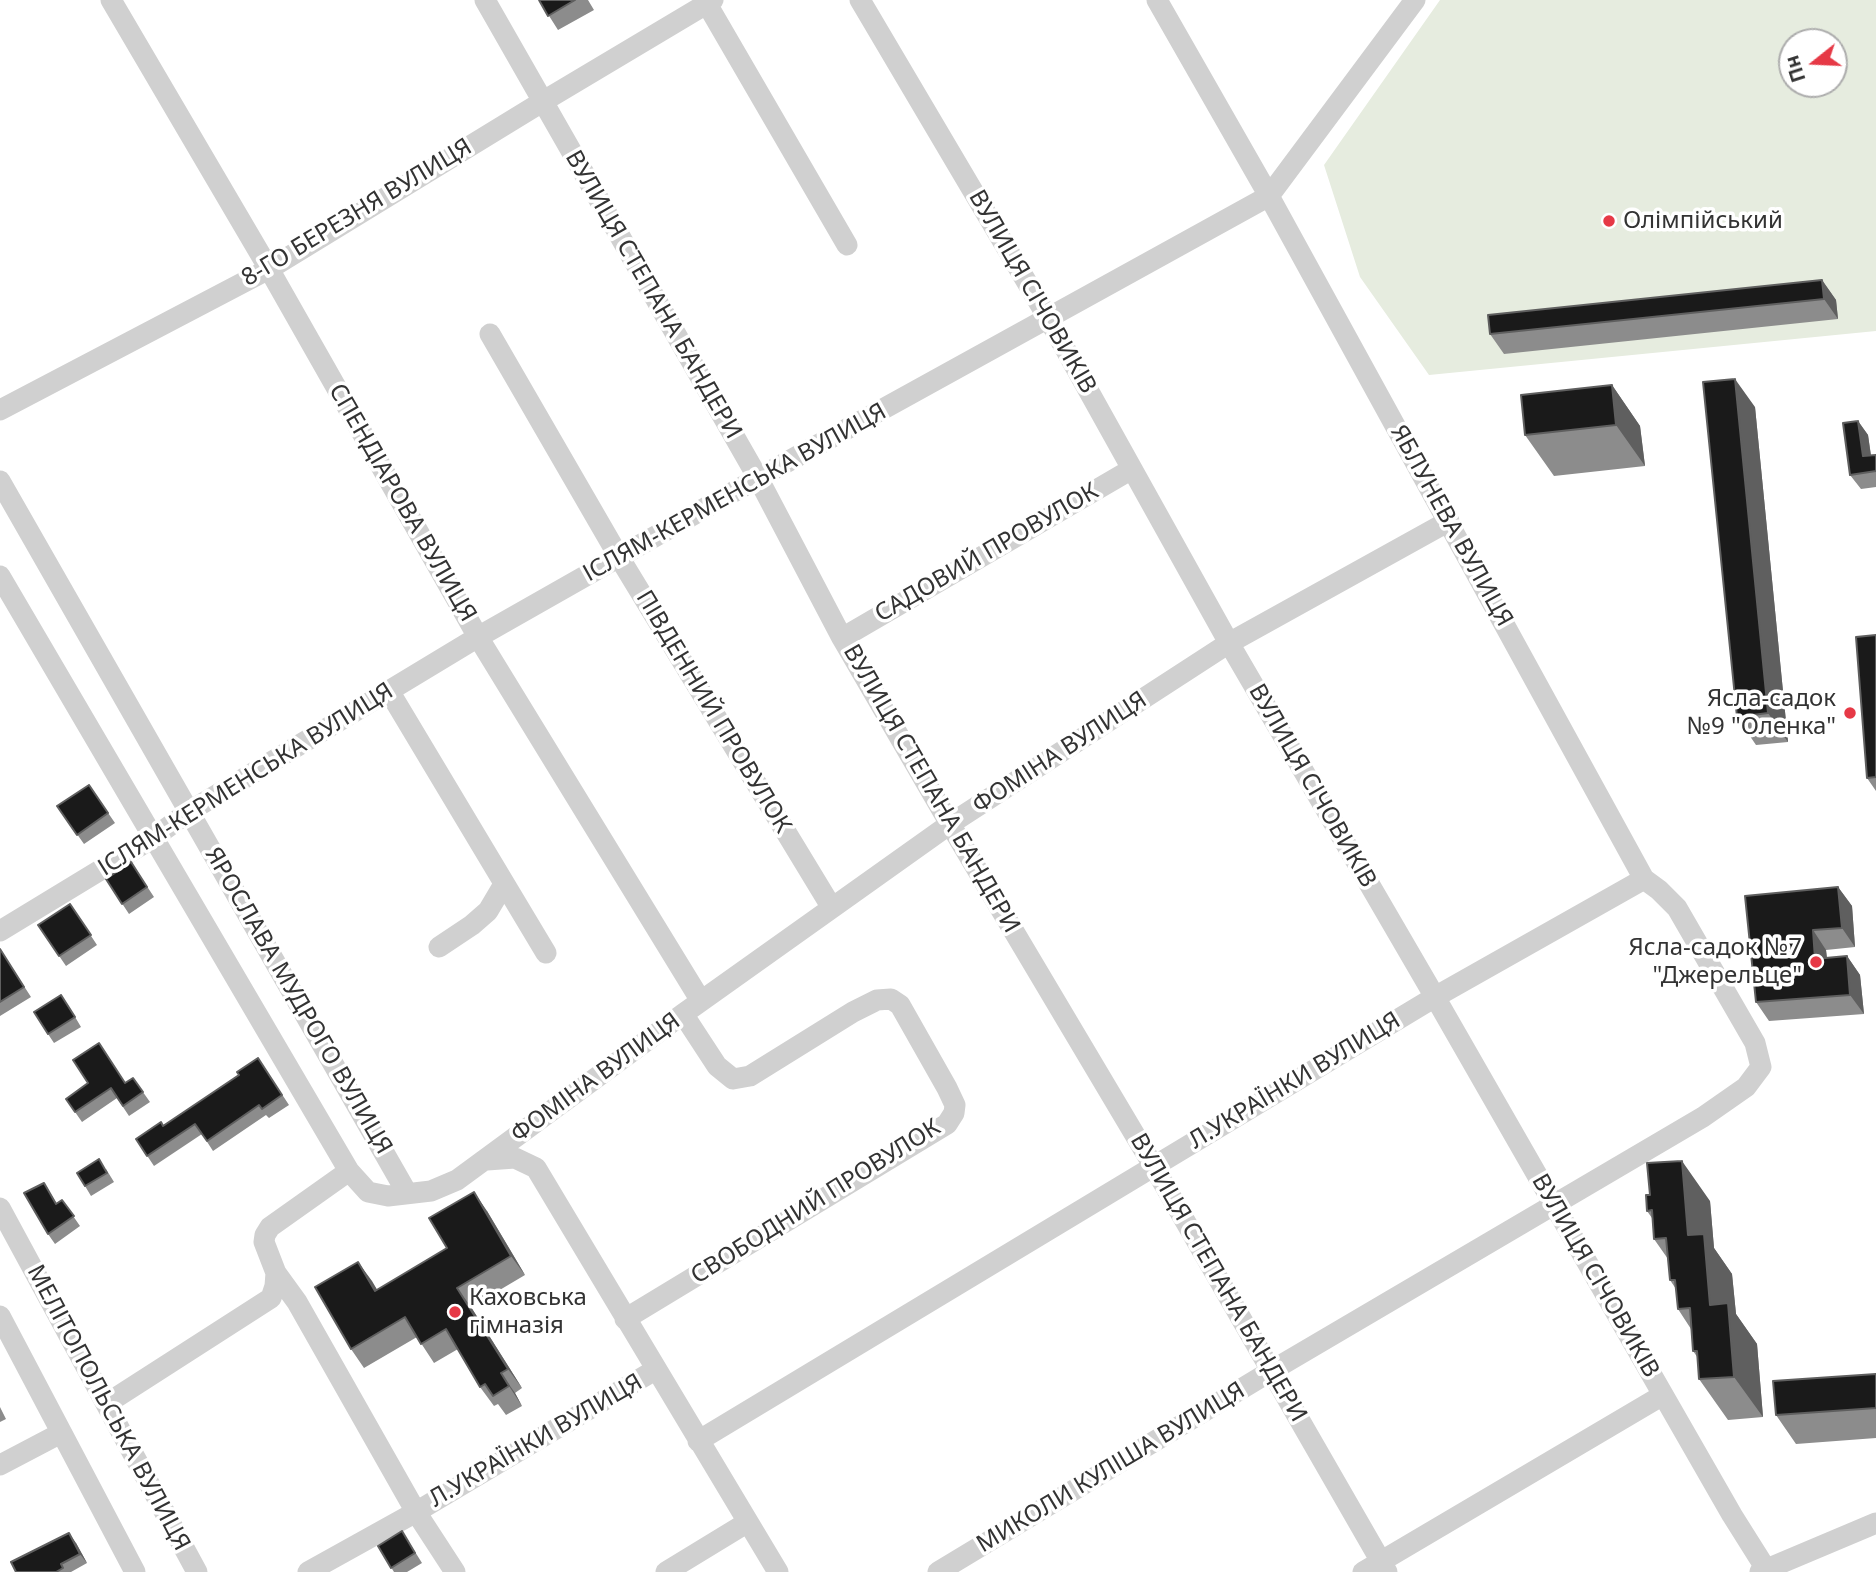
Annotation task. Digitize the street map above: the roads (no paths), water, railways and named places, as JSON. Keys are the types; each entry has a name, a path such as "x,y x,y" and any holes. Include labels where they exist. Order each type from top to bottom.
{"street":[{"name":"СПЕНДІАРОВА ВУЛИЦЯ","path":"111,0 269,269 478,637 701,1001"},
{"name":"ВУЛИЦЯ СТЕПАНА БАНДЕРИ","path":"485,0 758,478 842,638 1271,1371 1377,1568"},
{"name":"ВУЛИЦЯ СІЧОВИКІВ","path":"860,0 1048,318 1228,643 1435,997 1763,1571"},
{"name":"ЯБЛУНЕВА ВУЛИЦЯ","path":"1157,0 1269,196 1644,879 1678,908 1755,1043"},
{"name":"ІСЛЯМ-КЕРМЕНСЬКА ВУЛИЦЯ","path":"0,931 153,838 190,811 478,637 758,478 1269,196 1415,0"},
{"name":"8-ГО БЕРЕЗНЯ ВУЛИЦЯ","path":"0,410 269,269 710,2 847,245"},
{"name":"ПІВДЕННИЙ ПРОВУЛОК","path":"490,334 619,557 832,908"},
{"name":"САДОВИЙ ПРОВУЛОК","path":"842,638 1132,469"},
{"name":"ЯРОСЛАВА МУДРОГО ВУЛИЦЯ","path":"0,481 407,1193"},
{"name":"ФОМІНА ВУЛИЦЯ","path":"485,1160 683,1014 950,824 1228,643 1449,521"},
{"name":"ЯРОСЛАВА МУДРОГО ВУЛИЦЯ","path":"0,576 349,1171 368,1192 388,1196 430,1191 457,1180 485,1160"},
{"path":"389,691 546,953"},
{"name":"Л.УКРАЇНКИ ВУЛИЦЯ","path":"698,1441 1435,997 1644,879"},
{"path":"439,947 488,911 504,884"},
{"name":"СВОБОДНИЙ ПРОВУЛОК","path":"625,1319 947,1124 954,1113 955,1105 947,1088 900,1005 891,999 877,1000 853,1012 750,1076 733,1079 717,1066 683,1014"},
{"name":"МИКОЛИ КУЛІША ВУЛИЦЯ","path":"938,1572 1271,1371 1703,1117 1746,1087 1760,1067 1755,1043"},
{"path":"485,1160 496,1157 516,1158 536,1168 778,1572"},
{"path":"106,1404 271,1298 276,1273 264,1242 265,1235 270,1227 349,1171"},
{"name":"МЕЛІТОПОЛЬСЬКА ВУЛИЦЯ","path":"0,1208 197,1572"},
{"name":"Л.УКРАЇНКИ ВУЛИЦЯ","path":"276,1273 298,1303 416,1511 455,1572"},
{"path":"0,1316 135,1572"},
{"name":"Л.УКРАЇНКИ ВУЛИЦЯ","path":"308,1572 655,1370"},
{"path":"1377,1568 1663,1395"},
{"path":"0,1465 61,1433"},
{"path":"666,1572 748,1522"},
{"path":"1763,1571 1876,1522"}],"place":[{"name":"Олімпійський","path":"1609,221"},
{"name":"Ясла-садок №9 \"Оленка\"","path":"1850,713"},
{"name":"Ясла-садок №7 \"Джерельце\"","path":"1816,962"},
{"name":"Каховська гімназія","path":"455,1312"}]}
